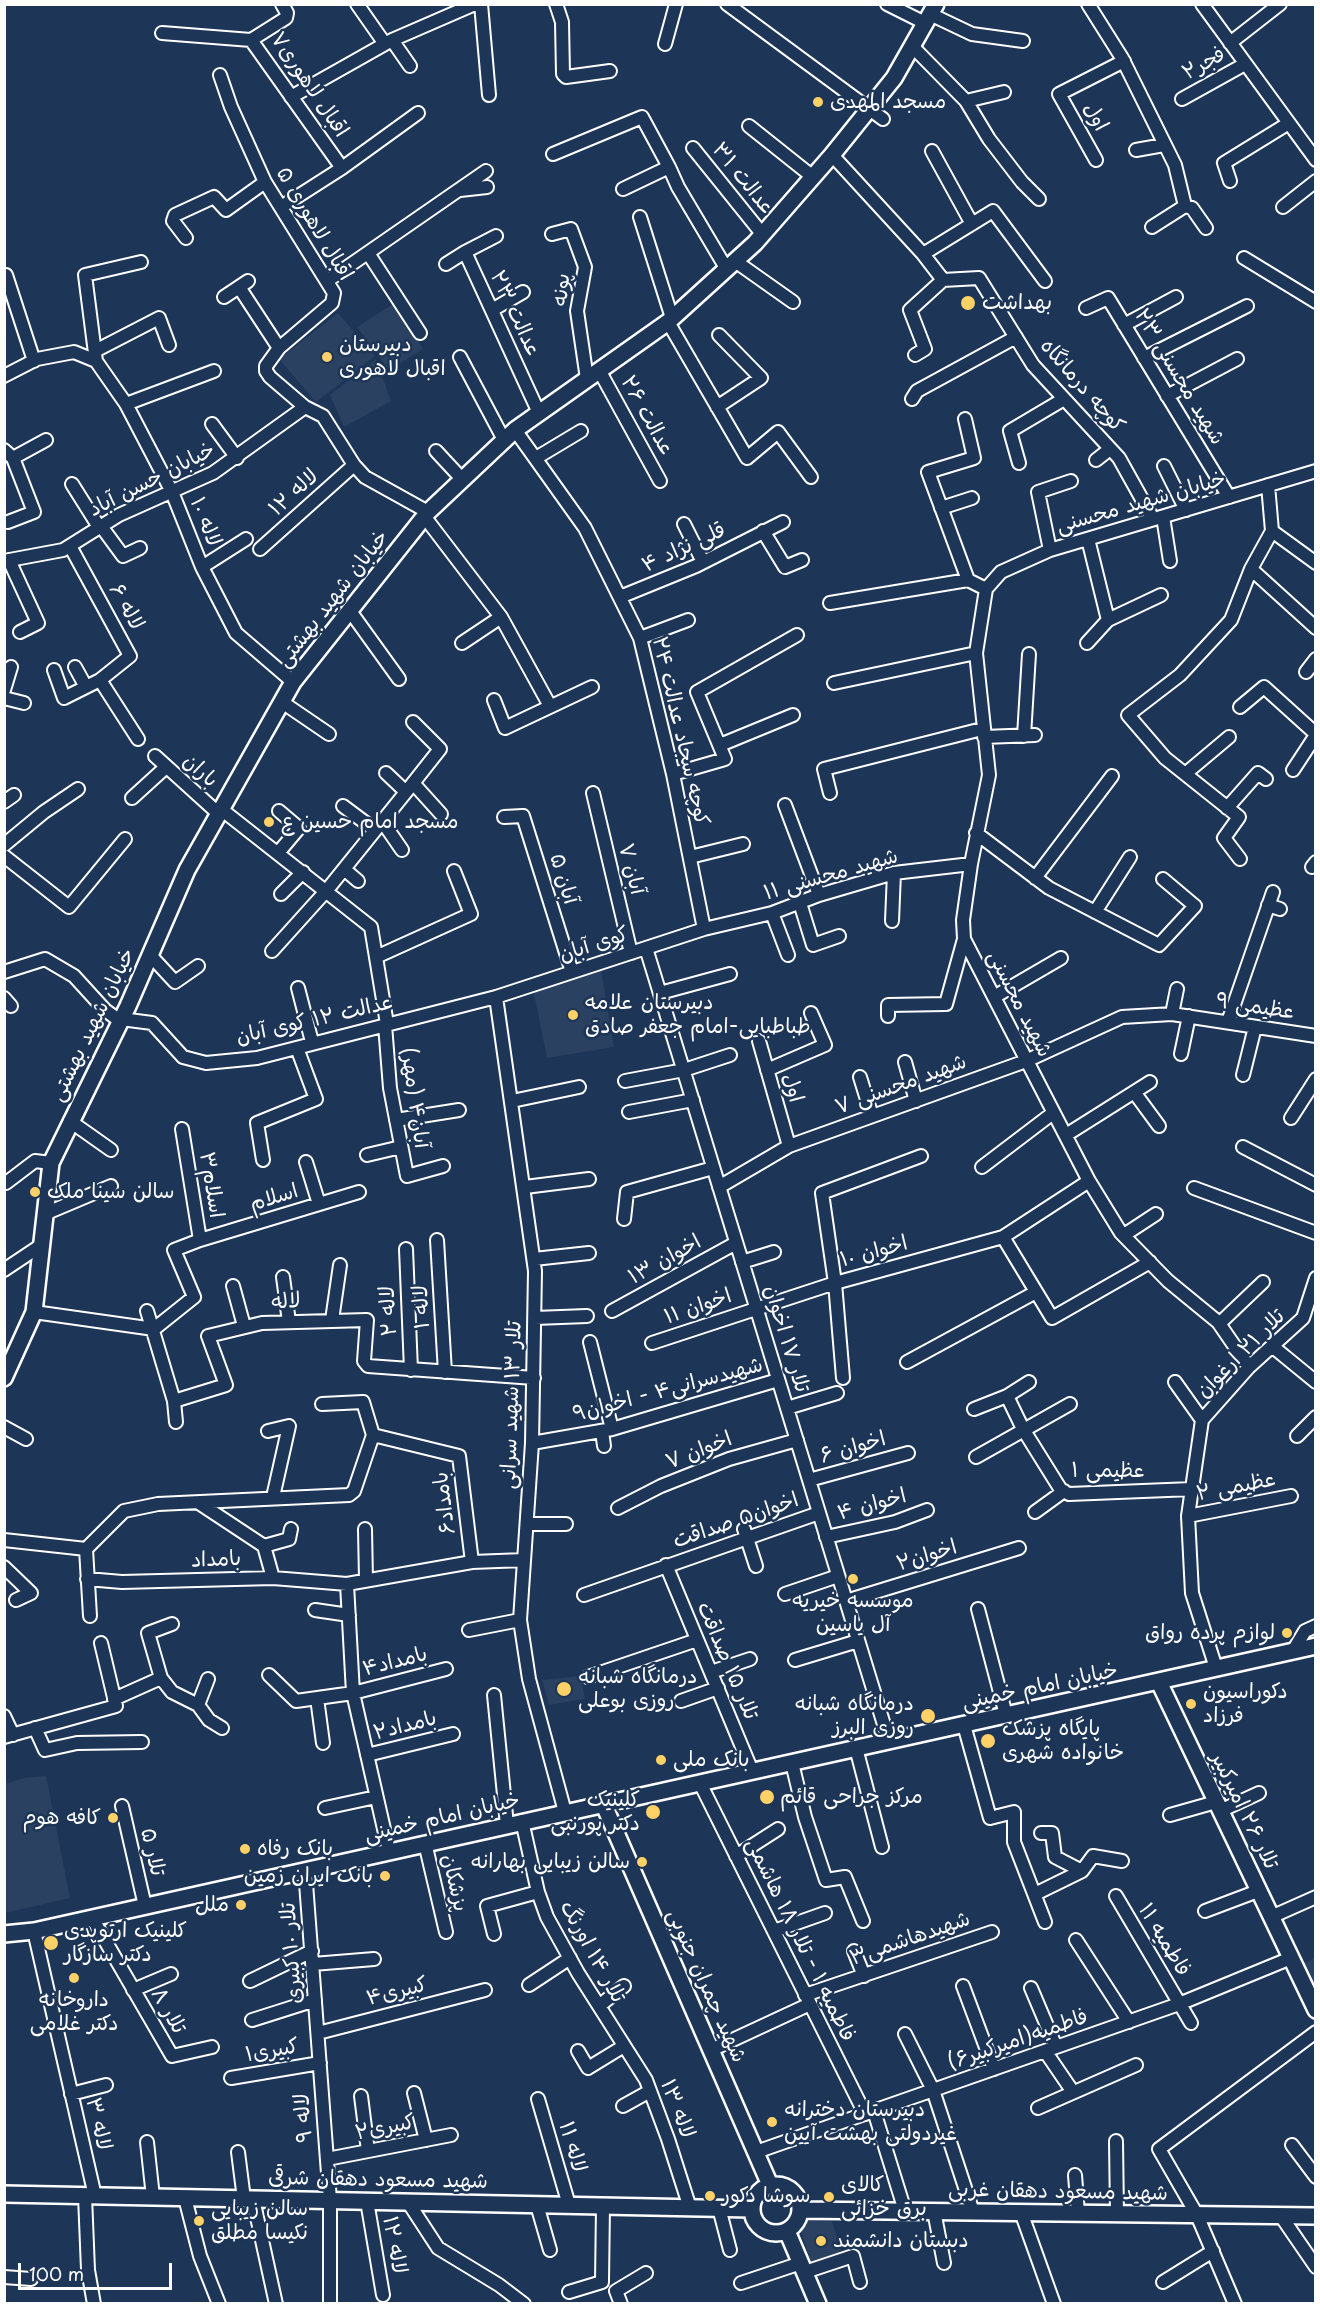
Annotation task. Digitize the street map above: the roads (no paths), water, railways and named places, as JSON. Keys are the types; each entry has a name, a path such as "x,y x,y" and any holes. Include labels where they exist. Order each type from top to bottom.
{"main road":[{"name":"خیابان شهید بهشتی","path":"4,1378 34,1312 51,1163 120,1020 187,870 293,682 426,514 462,479 510,435 670,320 763,235 894,78 930,14"},
{"name":"خیابان امام خمینی","path":"4,1934 34,1931 1316,1646"},
{"name":"تلار ۲۶ امیرکبیر","path":"1159,1682 1316,2010"},
{"name":"شهید چمران جنوبی","path":"603,1803 770,2185"},
{"name":"خیابان امام خمینی","path":"4,1944 34,1931"},
{"path":"779,2184 795,2193 801,2210 797,2222 787,2231 771,2233 763,2230 757,2224 751,2209 757,2194 770,2185 779,2184"},
{"name":"شهید مسعود دهقان شرقی","path":"4,2194 751,2209"},
{"name":"شهید مسعود دهقان غربی","path":"801,2210 1316,2216"},
{"path":"787,2231 818,2304"}],"street":[{"name":"اقبال لاهوری۷","path":"282,4 287,14 286,18 251,40 342,168"},
{"path":"357,4 410,66"},
{"path":"291,97 389,42 475,4"},
{"path":"481,4 489,95"},
{"path":"556,4 562,22 563,74 566,77 610,71"},
{"path":"664,44 676,4"},
{"path":"727,4 884,119"},
{"path":"887,4 930,14 972,34 1023,41"},
{"path":"1088,4 1124,62 1175,165 1185,206"},
{"path":"1202,4 1316,160"},
{"path":"1230,43 1280,4"},
{"path":"162,33 251,40"},
{"path":"912,46 966,101 996,147 1022,182 1039,200"},
{"name":"اول","path":"1096,160 1059,94 1124,62"},
{"name":"فجر۲","path":"1182,99 1245,64"},
{"name":"اقبال لاهوری ۵","path":"220,75 235,116 265,182 334,293 332,303 279,348 266,371 305,407"},
{"path":"966,101 1004,92"},
{"path":"281,207 342,168 418,113"},
{"path":"553,154 642,117 669,167 731,265 793,302"},
{"path":"1230,181 1224,163 1289,123"},
{"path":"749,126 813,177"},
{"path":"1136,150 1164,145"},
{"name":"عدالت ۳۱","path":"693,148 763,235"},
{"path":"932,151 972,224"},
{"path":"832,155 923,254 943,280 910,310 925,349 915,355"},
{"path":"623,189 669,167"},
{"path":"327,281 486,171"},
{"path":"1283,207 1316,181"},
{"path":"186,238 173,221 175,215 214,197 228,213 265,182"},
{"path":"459,190 487,187"},
{"path":"1152,227 1185,206 1192,208 1206,228"},
{"path":"923,254 993,211 1045,281"},
{"path":"640,217 670,320 747,458 778,432 811,477"},
{"name":"پونه","path":"552,234 572,229 585,267 577,311 593,374"},
{"path":"465,252 496,236"},
{"name":"عدالت ۲۳","path":"446,264 465,252 539,413"},
{"path":"368,253 420,333"},
{"path":"1244,258 1316,302"},
{"path":"96,355 85,275 141,262"},
{"path":"6,274 34,360"},
{"name":"کوچه درمانگاه","path":"943,280 979,278 1033,365 1115,453 1158,518"},
{"path":"224,297 243,284 279,348"},
{"path":"492,310 523,292"},
{"path":"1124,326 1176,297"},
{"name":"شهید محسنی ۲۳","path":"1086,308 1108,298 1229,497"},
{"path":"1144,358 1247,306"},
{"path":"4,376 34,360 74,351 96,355 159,318 169,345"},
{"path":"717,406 761,378 719,335"},
{"path":"912,399 917,391 1016,337"},
{"name":"لاله ۱۰","path":"96,355 126,405 172,492 202,567 236,633 293,682"},
{"name":"کوچه سجاد عدالت ۲۴","path":"460,357 510,435 536,458 585,528 640,638 673,774 704,929"},
{"path":"1167,396 1237,360"},
{"path":"126,405 214,371"},
{"name":"عدالت ۲۶","path":"593,374 660,481"},
{"path":"1019,463 1010,431 1064,399"},
{"path":"305,407 324,416 364,477 426,514 501,617 550,706"},
{"name":"خیابان حسن آباد","path":"7,560 63,550 119,515 172,492 237,458 305,407"},
{"path":"965,419 974,458 928,472 968,580"},
{"path":"212,424 237,458"},
{"path":"536,458 581,430"},
{"path":"8,522 34,512 9,454 46,440"},
{"path":"436,451 462,479"},
{"path":"1096,460 1115,453"},
{"name":"لاله ۱۲","path":"260,549 354,465"},
{"path":"1164,466 1186,510"},
{"name":"خیابان شهید محسنی","path":"986,589 1001,572 1050,550 1316,471"},
{"path":"1050,550 1038,492 1071,481"},
{"path":"72,484 100,527 123,556 140,548"},
{"path":"1240,859 1224,838 1239,817 1165,758 1128,715 1180,675 1231,620 1251,569 1272,531 1268,485"},
{"path":"941,507 972,498"},
{"path":"1158,518 1170,561"},
{"name":"قلی نژاد ۴","path":"620,597 704,562 783,522"},
{"path":"684,524 704,562"},
{"path":"764,531 785,567 802,560"},
{"path":"1272,531 1316,562"},
{"path":"202,567 246,539"},
{"path":"1088,539 1108,620"},
{"name":"لاله ۶","path":"70,546 130,656 100,680"},
{"path":"7,560 38,623 20,632"},
{"path":"1251,569 1316,628"},
{"path":"830,603 968,580 986,589"},
{"name":"شهید محسنی","path":"986,589 976,653 989,775 971,864 963,920 964,939 1089,1181 1124,1235 1150,1262 1220,1323 1249,1367"},
{"path":"1087,643 1108,620 1161,595"},
{"path":"350,611 399,679"},
{"path":"462,643 501,617"},
{"path":"640,638 688,621"},
{"path":"673,774 725,759 697,692 797,635"},
{"path":"834,682 976,653"},
{"path":"830,793 824,769 983,733 1029,735 1029,654"},
{"path":"1306,672 1316,659"},
{"path":"4,690 11,667"},
{"path":"75,667 86,687"},
{"path":"54,670 64,698 100,680 138,740"},
{"path":"494,700 505,728 592,687"},
{"path":"1240,707 1264,687 1316,735 1293,770"},
{"path":"4,698 24,703"},
{"path":"282,702 329,734"},
{"path":"720,745 793,715"},
{"path":"272,951 327,890 440,749 413,722"},
{"path":"1185,774 1228,737"},
{"name":"باران","path":"155,756 220,812 327,890"},
{"path":"132,798 166,766"},
{"path":"386,773 441,814"},
{"path":"1227,808 1258,773 1266,779"},
{"path":"1035,878 1112,776"},
{"path":"4,845 44,812 78,789"},
{"name":"آبان ۷","path":"592,793 631,953"},
{"path":"785,805 819,894"},
{"path":"343,806 378,826 402,850"},
{"path":"278,853 299,828 279,811"},
{"name":"آبان ۵","path":"504,817 523,816 572,972"},
{"path":"976,833 1049,888 1159,945 1195,906 1162,879"},
{"path":"4,856 69,907 124,839"},
{"path":"690,857 743,844"},
{"path":"1095,912 1130,856"},
{"name":"شهید محسنی ۱۱","path":"704,929 772,913 819,894 894,873 971,864"},
{"path":"344,869 358,881"},
{"path":"376,957 471,914 454,871"},
{"path":"281,894 303,872"},
{"path":"892,921 894,873"},
{"name":"آبان۴ (مهر)","path":"327,890 371,927 386,1024 390,1088 406,1176 443,1166"},
{"path":"1228,1022 1274,907 1273,892"},
{"path":"800,903 813,945 839,936"},
{"path":"772,913 788,955"},
{"name":"کوی آبان","path":"496,997 704,929"},
{"path":"888,1016 888,1005 946,1004 964,939"},
{"name":"تلار ۱۷ اخوان","path":"646,948 889,1741"},
{"path":"150,955 175,982 198,966"},
{"path":"994,997 1061,958"},
{"path":"4,972 45,959 74,976 105,1010 120,1020"},
{"path":"660,993 730,974"},
{"path":"298,988 312,1042"},
{"path":"1172,1014 1177,989"},
{"name":"عدالت ۱۲ کوی آبان","path":"120,1020 152,1023 183,1058 206,1063 257,1058 312,1042 496,997"},
{"name":"تلار ۱۳ شهید سرانی","path":"496,997 534,1259 532,1443 520,1620 529,1679 565,1812"},
{"path":"767,1070 825,1046 811,1013"},
{"name":"عظیمی ۹","path":"1172,1014 1316,1036"},
{"name":"شهید محسنی ۷","path":"719,1187 789,1146 1026,1061 1122,1017 1172,1014"},
{"path":"1181,1054 1189,1016"},
{"path":"1243,1075 1255,1027"},
{"name":"اول","path":"759,1041 789,1146"},
{"path":"263,1160 257,1123 316,1099 297,1048"},
{"path":"625,1081 684,1070 730,1055"},
{"path":"905,1062 916,1101"},
{"path":"860,1077 872,1116"},
{"path":"1292,1118 1316,1079"},
{"path":"1066,1135 1150,1082"},
{"path":"512,1101 579,1088"},
{"path":"1134,1092 1159,1126"},
{"path":"629,1112 693,1100"},
{"path":"396,1120 459,1110"},
{"path":"982,1167 1053,1113"},
{"path":"70,1121 111,1150"},
{"name":"اسلام۳","path":"154,1329 194,1297 174,1250 200,1240 182,1130"},
{"path":"367,1155 401,1147"},
{"path":"1243,1147 1316,1185"},
{"path":"843,1378 835,1283 822,1192 921,1156"},
{"path":"6,1183 35,1161 51,1163"},
{"path":"306,1162 319,1204"},
{"path":"624,1219 627,1192 713,1168"},
{"path":"525,1187 589,1179"},
{"name":"اخوان ۱۰","path":"756,1307 1003,1237 1089,1181"},
{"path":"47,1213 111,1186"},
{"path":"1194,1188 1316,1233"},
{"name":"اسلام","path":"200,1240 359,1192"},
{"path":"1124,1235 1156,1214"},
{"path":"1003,1237 1052,1318 1150,1262"},
{"name":"لاله ۱","path":"437,1240 445,1372"},
{"name":"اخوان ۱۳","path":"612,1311 736,1243"},
{"path":"4,1270 40,1246"},
{"name":"لاله ۲","path":"406,1249 411,1370"},
{"path":"742,1262 774,1252"},
{"path":"534,1259 589,1253"},
{"path":"332,1320 339,1265"},
{"path":"283,1278 289,1322"},
{"name":"تلار ۲۱ ارغوان","path":"1216,1668 1192,1593 1188,1516 1202,1420 1249,1367 1303,1318 1316,1278"},
{"path":"1220,1323 1263,1282"},
{"path":"233,1286 244,1326"},
{"path":"906,1362 1036,1292"},
{"name":"اخوان ۱۱","path":"652,1343 756,1307"},
{"path":"147,1311 174,1401 176,1422"},
{"path":"34,1312 154,1329"},
{"path":"535,1318 587,1316"},
{"name":"لاله","path":"174,1401 226,1385 208,1335 244,1326 289,1322 368,1320 364,1361 368,1366 411,1370"},
{"path":"590,1342 607,1430 604,1446"},
{"path":"1272,1346 1316,1382"},
{"path":"411,1370 534,1378"},
{"name":"شهیدسرانی۴ - اخوان۹","path":"532,1443 607,1430 778,1380"},
{"path":"974,1409 1007,1396 1029,1382"},
{"path":"1175,1382 1202,1420"},
{"path":"787,1408 837,1392"},
{"name":"عظیمی ۱","path":"1007,1396 1023,1429 1064,1491 1069,1494 1192,1489"},
{"path":"90,1616 86,1549 124,1511 158,1504 349,1495 354,1491 373,1435 363,1402 322,1404"},
{"path":"976,1456 1070,1404"},
{"path":"1297,1436 1316,1417"},
{"path":"268,1431 288,1426 273,1497"},
{"path":"4,1427 26,1439"},
{"name":"بامداد۶","path":"373,1435 459,1456 472,1562"},
{"name":"اخوان ۷","path":"618,1508 661,1486 729,1459 797,1440"},
{"name":"اخوان ۶","path":"809,1480 908,1453"},
{"path":"1035,1512 1064,1491"},
{"name":"عظیمی ۲","path":"1188,1516 1291,1496"},
{"path":"199,1503 264,1546 273,1578"},
{"name":"اخوان ۴","path":"826,1537 895,1522 927,1510"},
{"name":"اخوان۵ صداقت","path":"584,1595 745,1533 819,1513"},
{"path":"527,1524 567,1524"},
{"path":"264,1546 289,1539 291,1528"},
{"path":"365,1529 366,1580"},
{"path":"745,1533 756,1566"},
{"path":"4,1540 86,1549"},
{"name":"اخوان۲","path":"846,1601 1019,1548"},
{"name":"بامداد","path":"87,1579 122,1582 273,1578 347,1584 472,1562 524,1560"},
{"name":"تلار ۱۵ صداقت","path":"666,1565 752,1771"},
{"path":"4,1567 31,1593 16,1600"},
{"path":"785,1594 838,1576"},
{"path":"347,1584 353,1693 389,1851"},
{"path":"315,1610 349,1615"},
{"path":"978,1610 1006,1715"},
{"path":"469,1630 520,1620"},
{"path":"172,1624 148,1633 161,1678 172,1692 198,1705 209,1720 222,1728"},
{"path":"1293,1651 1305,1630 1316,1626"},
{"path":"588,1677 697,1640"},
{"path":"795,1660 858,1641"},
{"path":"4,1716 9,1736 116,1706 100,1643"},
{"path":"711,1672 750,1659"},
{"name":"بامداد۴","path":"268,1676 296,1701 353,1693 446,1670"},
{"path":"114,1699 161,1678"},
{"path":"198,1705 208,1679"},
{"path":"681,1701 718,1688"},
{"path":"494,1695 507,1825"},
{"path":"317,1698 324,1743"},
{"path":"964,1725 990,1818 1014,1812 1014,1842 1046,1922"},
{"path":"34,1728 45,1750 77,1743 142,1742"},
{"name":"بامداد۲","path":"367,1755 453,1734"},
{"path":"856,1748 882,1847"},
{"path":"792,1763 805,1816 826,1880 844,1877 863,1921"},
{"name":"فاطمیه ۱ - تلار ۱۸ هاشمی","path":"700,1783 808,2000 869,2112 905,2211"},
{"path":"1170,1815 1218,1806 1259,1794"},
{"path":"325,1808 376,1797"},
{"name":"تلار ۵","path":"122,1806 145,1906"},
{"name":"تلار ۱۴ اورنگ","path":"522,1821 538,1892 547,1917 614,2031"},
{"path":"736,1856 778,1829"},
{"path":"1041,1833 1052,1833 1054,1857 1082,1871"},
{"name":"پزشکان","path":"425,1843 446,1932"},
{"path":"1035,1894 1082,1871 1093,1856 1122,1861"},
{"name":"تلار ۱۰ کبیری","path":"305,1870 318,2033"},
{"path":"1205,1911 1258,1891"},
{"path":"494,1934 488,1906 538,1892"},
{"name":"فاطمیه ۱۱","path":"1116,1896 1191,2023"},
{"path":"1271,1917 1316,1897"},
{"path":"774,1931 825,1913"},
{"name":"تلار ۸","path":"92,1918 172,2056 212,2048"},
{"name":"لاله ۳","path":"34,1931 71,2094 90,2196 88,2270 94,2304"},
{"name":"شهیدهاشمی۳","path":"711,2050 808,2000 864,1976 992,1932"},
{"path":"1076,1940 1129,2022"},
{"path":"250,1981 312,1951"},
{"path":"854,1951 864,1976"},
{"path":"529,1985 570,1958"},
{"name":"فاطمیه(امیرکبیر۶)","path":"756,2152 1179,2004 1291,1958"},
{"path":"313,1964 374,1959"},
{"path":"133,1990 171,1974"},
{"path":"598,2006 624,1986"},
{"path":"963,1986 994,2069"},
{"path":"1031,1988 1051,2049 1073,2092"},
{"name":"کبیری۴","path":"318,2033 485,1990"},
{"path":"252,2020 315,2000"},
{"name":"لاله ۱۳","path":"614,2031 650,2091 690,2208"},
{"path":"1235,2304 1197,2215 1159,2149 1316,2032"},
{"name":"لاله ۹","path":"318,2033 330,2200 330,2304"},
{"path":"905,2034 933,2090 973,2212"},
{"path":"578,2051 588,2067 624,2046"},
{"name":"کبیری۱","path":"231,2078 320,2063"},
{"path":"1038,2108 1136,2065"},
{"path":"71,2094 106,2085"},
{"path":"624,2106 650,2091"},
{"path":"414,2093 426,2140"},
{"path":"361,2096 368,2151"},
{"name":"لاله ۱۱","path":"538,2099 568,2205"},
{"name":"کبیری۲","path":"327,2159 451,2135"},
{"path":"1116,2141 1117,2214"},
{"path":"147,2142 153,2197"},
{"path":"1292,2145 1316,2177"},
{"path":"238,2152 276,2304"},
{"path":"1075,2175 1078,2213"},
{"path":"185,2198 200,2256 219,2304"},
{"name":"لاله ۱۲","path":"367,2201 383,2295"},
{"path":"408,2202 438,2248 509,2299 524,2304"},
{"path":"537,2205 550,2250"},
{"path":"569,2292 602,2282 603,2206"},
{"path":"719,2208 730,2250"},
{"path":"934,2211 944,2262"},
{"path":"1021,2212 1054,2304"},
{"path":"1281,2216 1316,2267"},
{"path":"1163,2282 1213,2251"},
{"path":"741,2283 853,2256 860,2282"},
{"path":"621,2304 616,2291 646,2273"},
{"path":"4,2277 32,2279"}],"place":[{"name":"مسجد المهدی","path":"818,102"},
{"name":"بهداشت","path":"968,303"},
{"name":"دبیرستان اقبال لاهوری","path":"327,357"},
{"name":"مسجد امام حسین ع","path":"269,822"},
{"name":"دبیرستان علامه طباطبایی-امام جعفر صادق","path":"573,1015"},
{"name":"سالن سینا ملک","path":"35,1192"},
{"name":"موسسه خیریه آل یاسین","path":"853,1579"},
{"name":"لوازم پرده رواق","path":"1287,1633"},
{"name":"درمانگاه شبانه روزی بوعلی","path":"564,1689"},
{"name":"دکوراسیون فرزاد","path":"1191,1704"},
{"name":"درمانگاه شبانه روزی البرز","path":"928,1716"},
{"name":"پایگاه پزشک خانواده شهری","path":"988,1741"},
{"name":"بانک ملی","path":"661,1760"},
{"name":"مرکز جراحی قائم","path":"767,1797"},
{"name":"کلینیک دکتر پورنبی","path":"653,1812"},
{"name":"کافه هوم","path":"113,1818"},
{"name":"بانک رفاه","path":"245,1849"},
{"name":"سالن زیبایی بهارانه","path":"642,1862"},
{"name":"بانک ایران زمین","path":"385,1876"},
{"name":"ملل","path":"241,1905"},
{"name":"کلینیک ارتوپدی دکتر سازگار","path":"51,1943"},
{"name":"داروخانه دکتر غلامی","path":"74,1978"},
{"name":"دبیرستان دخترانه غیردولتی بهشت آیین","path":"772,2122"},
{"name":"سوشا دکور","path":"710,2196"},
{"name":"کالای برق خزائی","path":"829,2197"},
{"name":"سالن زیبایی نکیسا مطلق","path":"199,2221"},
{"name":"دبستان دانشمند","path":"821,2241"}]}
